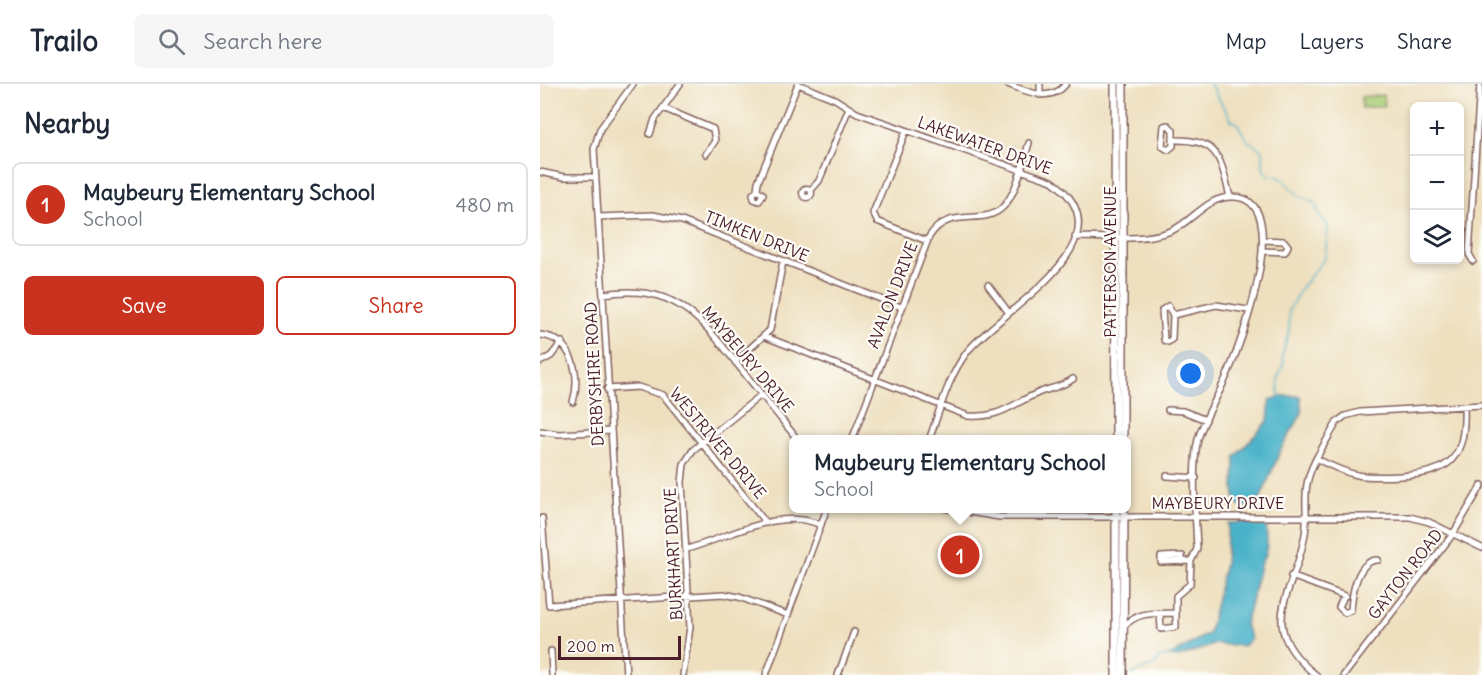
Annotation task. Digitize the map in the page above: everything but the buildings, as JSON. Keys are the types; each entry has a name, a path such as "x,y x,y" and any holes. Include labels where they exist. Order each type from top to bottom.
{"main road":[{"name":"PATTERSON AVENUE","path":"1115,84 1123,435"},
{"name":"PATTERSON AVENUE","path":"1116,435 1123,84"},
{"path":"1119,514 1124,675"},
{"path":"1116,675 1119,514"}],"street":[{"name":"DERBYSHIRE ROAD","path":"626,675 594,149 597,135 633,84"},
{"path":"650,134 655,119 680,84"},
{"path":"757,190 758,182 798,84"},
{"name":"LAKEWATER DRIVE","path":"798,84 849,108 906,130 1052,182 1063,189 1076,213 1075,237"},
{"path":"1007,84 1040,95 1054,94 1066,84"},
{"path":"1040,84 1040,95"},
{"path":"1473,261 1469,254 1480,84"},
{"path":"663,108 713,129 716,141 706,154"},
{"path":"811,190 819,181 849,108"},
{"path":"906,130 873,213 877,221 927,242"},
{"path":"1173,140 1198,140 1212,148 1225,177 1230,197"},
{"name":"AVALON DRIVE","path":"854,435 901,307 934,230 948,220 989,215 1001,209 1008,201 1029,143"},
{"path":"540,172 564,177 595,177"},
{"path":"931,435 954,373 968,350 1049,280 1062,263 1075,237 1156,236 1173,230 1204,207 1230,197 1242,198 1253,205 1261,220 1263,251 1232,364 1198,442 1197,549 1191,561 1190,584 1177,594 1176,627 1161,629 1160,613"},
{"name":"TIMKEN DRIVE","path":"598,217 636,214 668,218 690,224 901,307"},
{"path":"1263,240 1284,241 1288,246 1283,252 1263,251"},
{"path":"735,362 766,337 773,322 783,261"},
{"path":"988,285 1009,313"},
{"name":"MAYBEURY DRIVE","path":"603,294 648,292 675,302 701,320 794,435"},
{"path":"1173,315 1216,305 1248,310"},
{"path":"1169,307 1173,315 1172,339 1167,342 1163,339 1162,310 1169,307"},
{"path":"540,335 562,342 572,356 578,382 573,402"},
{"path":"766,337 968,416 989,416 1005,412 1034,395 1073,379"},
{"path":"540,362 551,356 562,342"},
{"name":"WESTRIVER DRIVE","path":"608,389 638,387 657,392 667,399 766,524"},
{"name":"BURKHART DRIVE","path":"683,675 690,639 682,470 688,455 761,395"},
{"path":"1316,675 1297,657 1283,628 1282,604 1304,541 1308,480 1339,420 1350,413 1482,405"},
{"path":"1317,459 1347,474 1359,477 1433,473 1450,461 1463,441 1464,406"},
{"path":"1168,410 1183,411 1206,420"},
{"path":"540,431 559,434 610,431"},
{"path":"1167,476 1196,478"},
{"name":"GAYTON ROAD","path":"1344,675 1453,534 1482,485"},
{"path":"766,675 825,513"},
{"name":"MAYBEURY DRIVE","path":"967,513 986,517 1119,514 1196,517 1410,517 1429,522 1482,548"},
{"path":"542,518 549,605 732,596 788,615"},
{"path":"687,549 766,524 799,518 821,525"},
{"path":"1291,576 1347,596 1365,564 1371,560 1378,560"},
{"path":"1182,562 1191,561"},
{"path":"1123,627 1135,616 1176,613"},
{"path":"838,675 854,632"},
{"path":"551,651 552,675"}],"green space":[{"path":"1383,95 1385,106 1362,108 1361,97"}],"water":[{"path":"1283,396 1300,396 1302,413 1281,449 1258,504 1252,507 1239,506 1236,503 1234,488 1235,457 1268,421 1270,400"},
{"path":"1228,523 1266,523 1267,538 1264,558 1245,625 1251,639 1243,646 1215,644 1179,657 1170,656 1209,633 1225,563"}],"waterway":[{"path":"1210,84 1232,121 1237,123 1247,140 1263,151 1263,169 1268,175 1282,179 1297,194 1316,204 1318,214 1328,226 1325,258 1301,288 1289,310 1289,331 1282,357 1284,362 1278,378 1279,397"},
{"path":"1131,674 1156,664 1158,658 1174,654"}],"place":[{"name":"Maybeury Elementary School","path":"960,555"}]}
